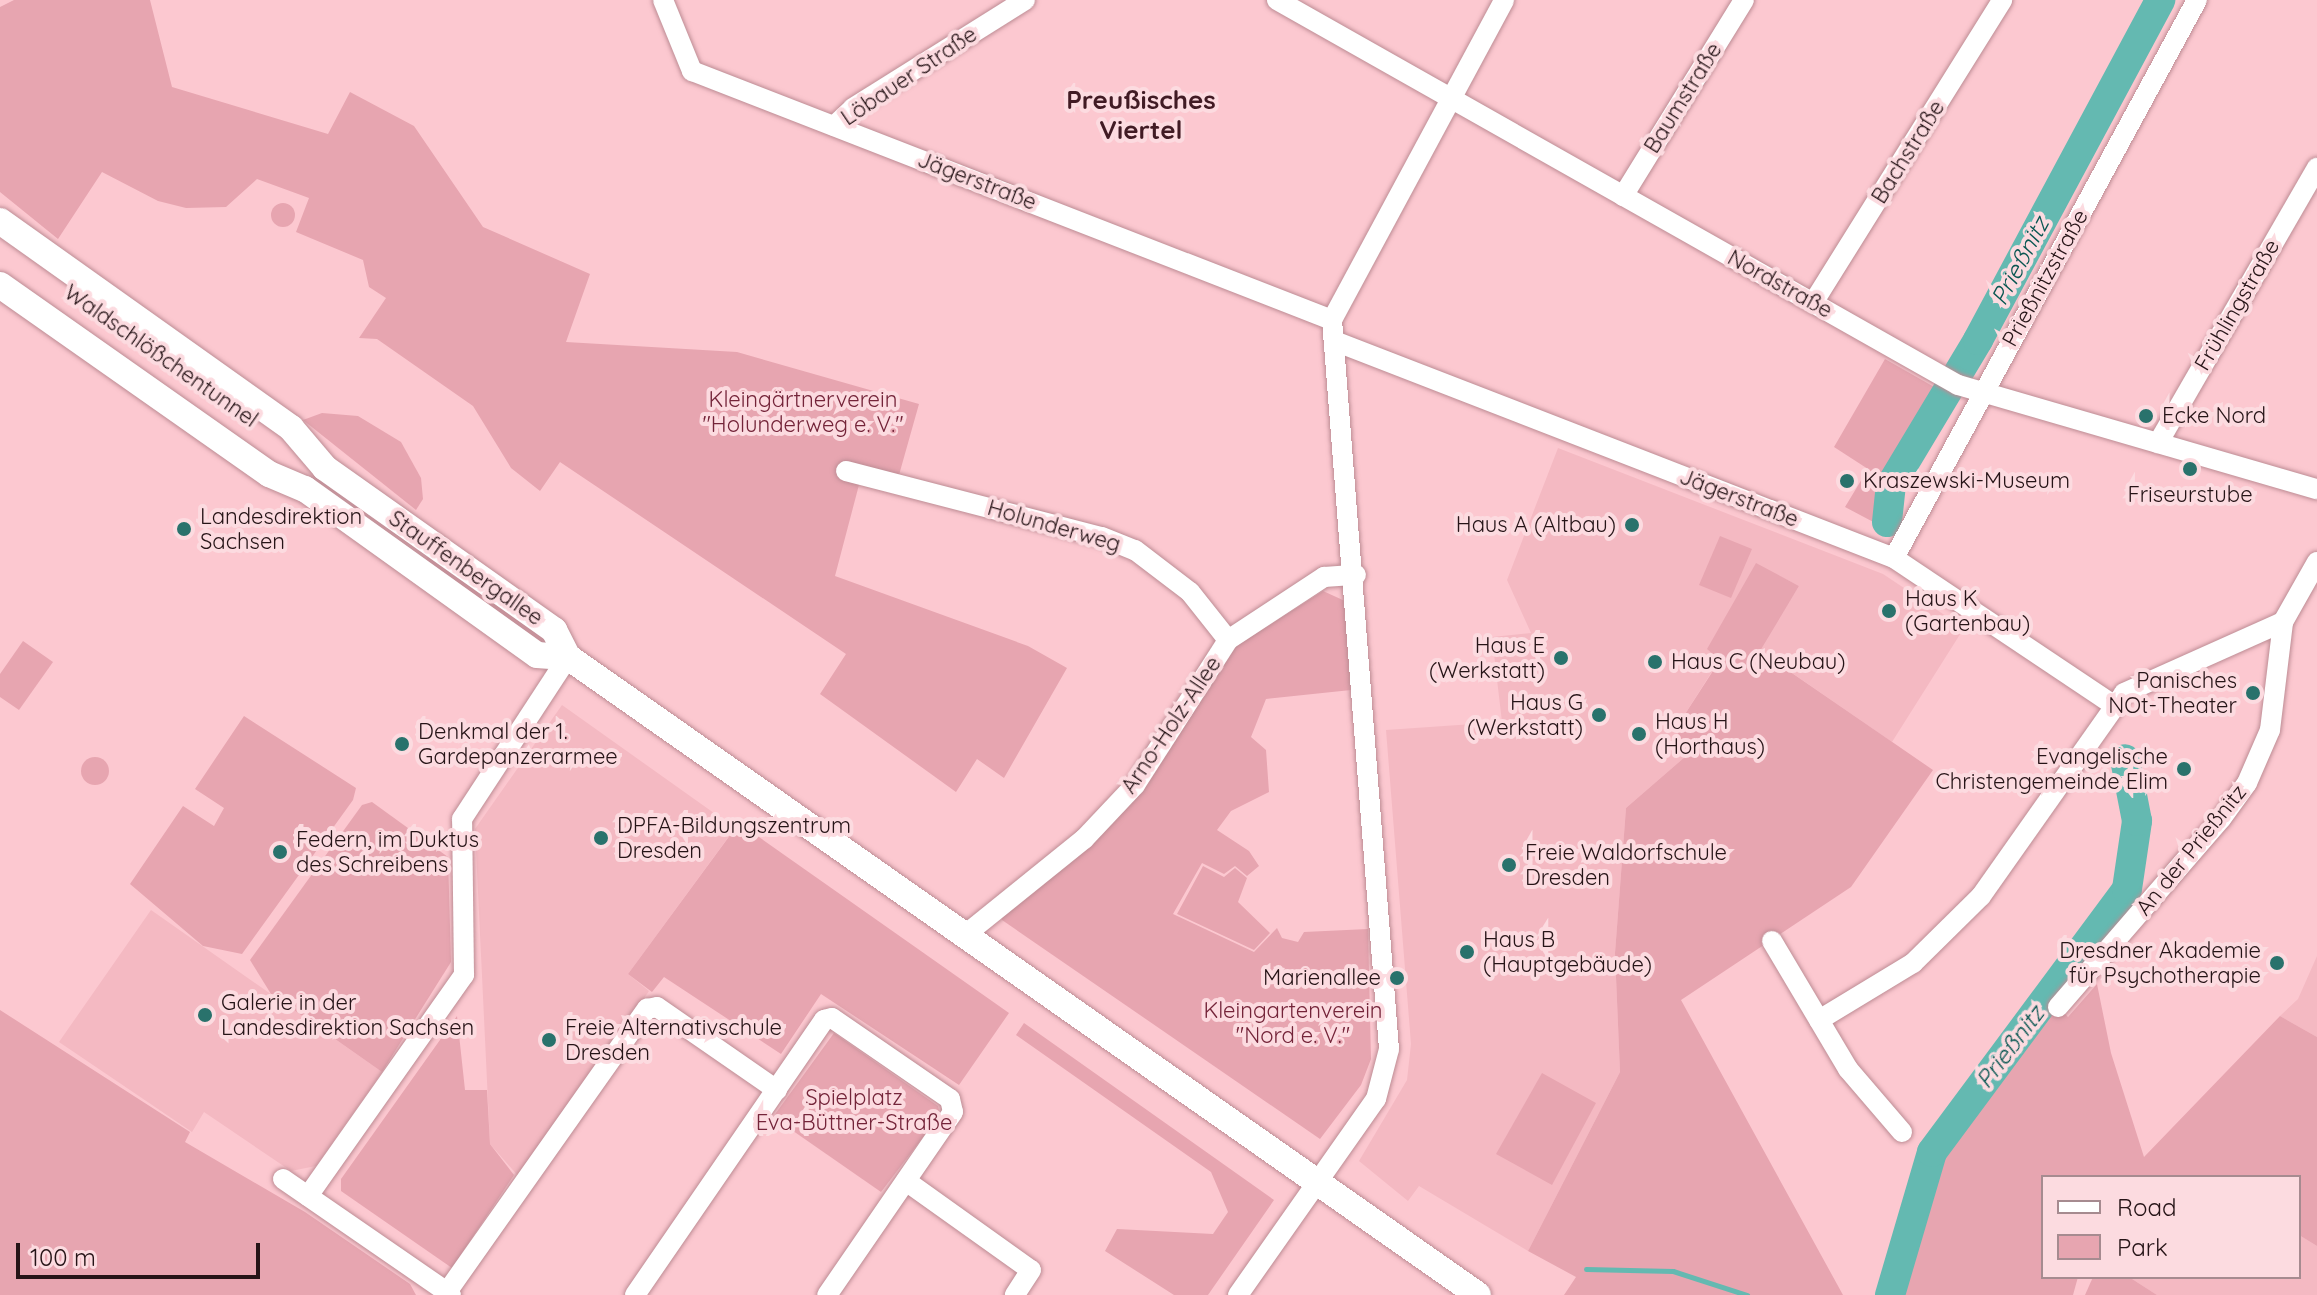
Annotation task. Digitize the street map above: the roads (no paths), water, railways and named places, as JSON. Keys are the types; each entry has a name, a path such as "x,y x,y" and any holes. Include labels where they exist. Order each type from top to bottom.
{"main road":[{"name":"Stauffenbergallee","path":"0,221 291,428 325,468 554,630 568,657"},
{"name":"Waldschlößchentunnel","path":"0,241 325,468"},
{"name":"Waldschlößchentunnel","path":"0,266 277,461 305,489"},
{"name":"Stauffenbergallee","path":"0,285 269,474 305,489 537,655 568,657"},
{"path":"568,657 1478,1295"}],"street":[{"name":"Jägerstraße","path":"663,0 692,71 1332,320"},
{"name":"Löbauer Straße","path":"834,126 853,108 1025,0"},
{"name":"Nordstraße","path":"1277,0 1451,102 1952,381 2317,489"},
{"path":"1238,1295 1376,1099 1389,1049 1356,575 1337,342 1332,320 1504,0"},
{"name":"Baumstraße","path":"1623,196 1744,0"},
{"name":"Bachstraße","path":"1813,303 2002,0"},
{"name":"Prießnitzstraße","path":"1894,558 2197,0"},
{"name":"Frühlingstraße","path":"2158,443 2317,168"},
{"name":"Jägerstraße","path":"1337,342 1894,558 2114,705"},
{"name":"Holunderweg","path":"846,471 1102,537 1135,550 1190,592 1228,640"},
{"path":"1819,1020 1913,963 1981,896 2124,693 2283,622 2317,562"},
{"name":"Arno-Holz-Allee","path":"965,935 1084,839 1135,785 1228,640 1324,577 1356,575"},
{"name":"An der Prießnitz","path":"2058,1007 2247,783 2270,730 2283,622"},
{"path":"308,1196 464,975 462,819 568,657"},
{"path":"1772,941 1848,1069 1902,1132"},
{"path":"283,1179 449,1294 647,1009 657,1007 777,1090"},
{"path":"635,1295 824,1020 832,1018 950,1099 953,1112 827,1295"},
{"path":"906,1181 1031,1270 1015,1295"}],"waterway":[{"name":"Prießnitz","path":"1887,522 1891,485 1978,340 2160,0"},
{"name":"Prießnitz","path":"1890,1295 1932,1152 2127,889 2137,821 2125,759"},
{"path":"1586,1269 1673,1271 1747,1295"}],"place":[{"name":"Ecke Nord","path":"2146,416"},
{"name":"Friseurstube","path":"2190,469"},
{"name":"Kraszewski-Museum","path":"1847,481"},
{"name":"Haus A (Altbau)","path":"1632,525"},
{"name":"Landesdirektion Sachsen","path":"184,529"},
{"name":"Haus K (Gartenbau)","path":"1889,611"},
{"name":"Haus E (Werkstatt)","path":"1561,658"},
{"name":"Haus C (Neubau)","path":"1655,662"},
{"name":"Panisches NOt-Theater","path":"2253,693"},
{"name":"Haus G (Werkstatt)","path":"1599,715"},
{"name":"Haus H (Horthaus)","path":"1639,734"},
{"name":"Denkmal der 1. Gardepanzerarmee","path":"402,744"},
{"name":"Evangelische Christengemeinde Elim","path":"2184,769"},
{"name":"DPFA-Bildungszentrum Dresden","path":"601,838"},
{"name":"Federn, im Duktus des Schreibens","path":"280,852"},
{"name":"Freie Waldorfschule Dresden","path":"1509,865"},
{"name":"Haus B (Hauptgebäude)","path":"1467,952"},
{"name":"Dresdner Akademie für Psychotherapie","path":"2277,963"},
{"name":"Marienallee","path":"1397,978"},
{"name":"Galerie in der Landesdirektion Sachsen","path":"205,1015"},
{"name":"Freie Alternativschule Dresden","path":"549,1040"}],"district":[{"name":"Preußisches Viertel","path":"1141,115"}],"park label":[{"name":"Kleingärtnerverein \"Holunderweg e. V.\"","path":"803,412"},
{"name":"Kleingartenverein \"Nord e. V.\"","path":"1293,1022"},
{"name":"Spielplatz Eva-Büttner-Straße","path":"854,1110"}]}
